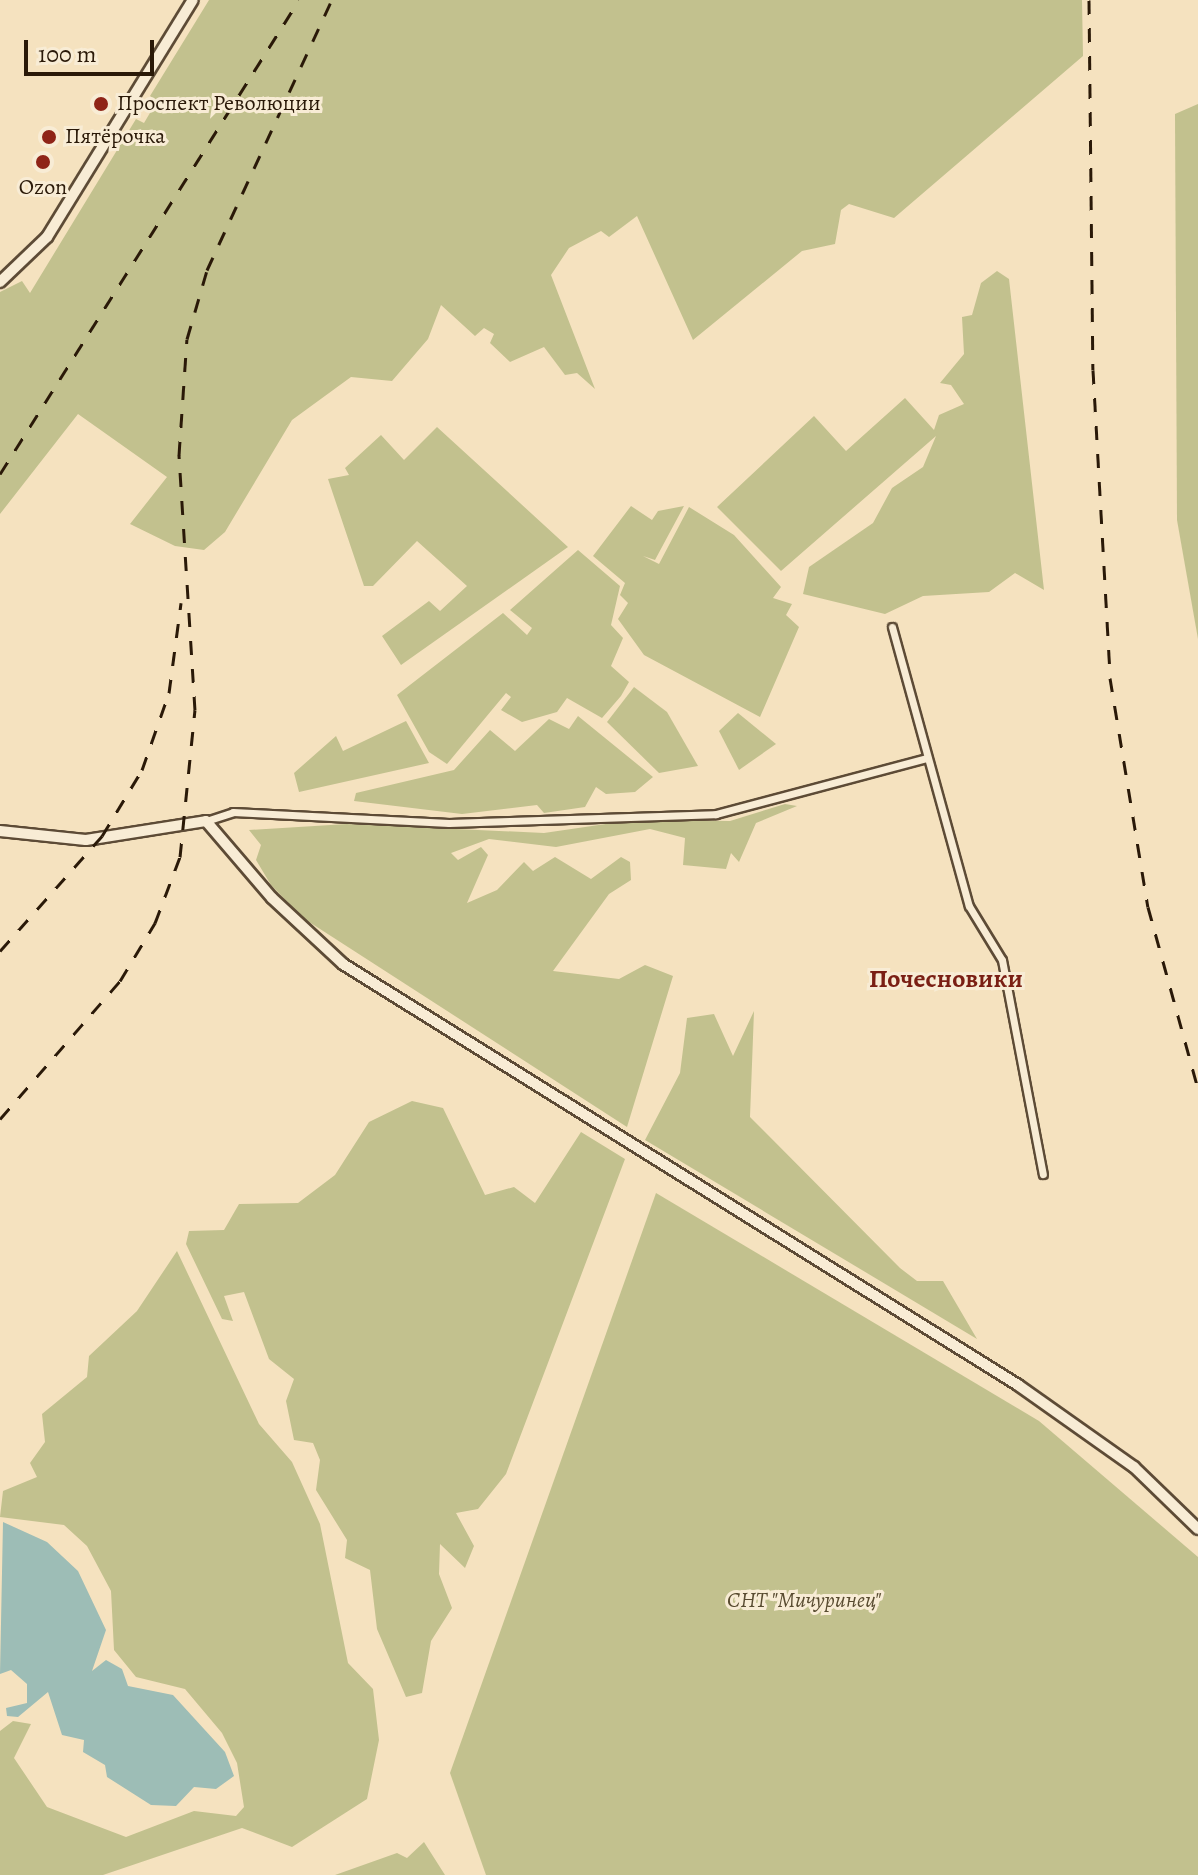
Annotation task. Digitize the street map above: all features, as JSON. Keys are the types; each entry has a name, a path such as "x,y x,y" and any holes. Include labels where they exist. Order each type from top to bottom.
{"street":[{"path":"0,282 28,261 193,0"},
{"path":"892,627 969,906 1002,960 1043,1174"},
{"path":"0,831 86,840 206,821 233,812 449,823 716,814 926,758"},
{"path":"206,821 272,898 343,964 1018,1385 1134,1467 1198,1529"}],"green space":[{"path":"209,0 1082,0 1083,56 894,218 849,204 841,210 835,244 802,251 693,340 637,216 609,237 601,231 569,248 551,275 595,389 577,373 565,375 544,347 510,362 490,343 494,334 484,328 475,336 441,305 428,339 392,381 351,377 292,420 225,532 204,550 175,546 130,524 167,477 78,414 0,514 0,292 22,281 30,293 136,119 144,123 157,101 150,96"},
{"path":"1198,104 1198,639 1177,520 1175,114"},
{"path":"997,271 1009,279 1044,590 1015,573 989,592 923,596 885,614 803,594 809,567 873,523 892,488 923,467 936,436 781,571 717,507 814,416 846,451 905,398 934,430 939,415 964,404 951,385 940,383 964,354 962,317 972,315 981,283"},
{"path":"437,427 568,547 401,665 382,636 429,601 440,611 467,586 417,541 373,586 364,586 328,479 349,475 345,468 381,435 404,460"},
{"path":"631,506 652,520 658,511 684,506 655,560 643,556 659,564 689,507 734,535 781,587 773,598 792,604 786,615 799,627 760,717 644,655 618,619 628,603 620,595 625,583 593,556"},
{"path":"578,550 620,586 611,625 623,638 611,666 629,682 621,696 602,718 567,698 557,712 522,722 501,710 511,697 506,693 447,764 429,752 397,695 503,613 527,635 532,628 510,610"},
{"path":"634,687 667,712 698,766 659,773 607,722"},
{"path":"738,713 776,744 739,770 719,731"},
{"path":"578,716 653,777 635,792 606,794 596,787 585,807 544,813 537,805 462,814 354,801 356,793 454,770 490,730 515,751 549,719 569,729"},
{"path":"406,721 429,763 299,792 294,773 336,736 343,751"},
{"path":"785,804 797,806 756,823 739,862 731,853 726,869 683,865 685,838 650,829 556,847 489,839 451,853 458,860 481,847 488,855 467,903 497,890 524,862 533,871 555,857 591,879 621,857 630,862 631,880 609,894 553,971 619,979 645,965 673,976 627,1127 303,918 271,885 256,860 261,845 249,830 347,824 544,833 633,820 730,821"},
{"path":"754,1011 750,1117 900,1268 917,1281 943,1281 977,1339 645,1140 680,1073 687,1018 714,1014 733,1056"},
{"path":"412,1101 443,1108 485,1195 514,1187 535,1203 581,1132 625,1159 506,1474 478,1509 456,1513 474,1546 465,1568 440,1544 439,1574 452,1608 431,1641 422,1693 406,1697 377,1629 370,1570 345,1558 347,1540 316,1490 320,1460 313,1443 294,1440 286,1401 294,1379 269,1359 244,1292 224,1296 233,1321 222,1319 186,1244 189,1231 224,1230 239,1204 298,1203 335,1175 369,1122"},
{"name":"СНТ \"Мичуринец\"","path":"656,1193 1039,1421 1198,1557 1198,1875 486,1875 450,1773"},
{"path":"177,1251 259,1424 292,1462 320,1524 348,1663 373,1689 379,1740 367,1799 292,1847 242,1828 103,1875 0,1875 0,1731 13,1721 31,1724 14,1758 47,1807 126,1837 194,1811 236,1816 244,1807 237,1763 222,1733 185,1689 136,1677 114,1650 111,1591 87,1546 64,1525 0,1517 3,1491 37,1477 30,1463 45,1442 42,1414 87,1377 89,1356 137,1311"},
{"path":"424,1842 445,1875 335,1875 397,1853 407,1858"}],"water":[{"path":"3,1522 47,1542 78,1571 106,1630 92,1671 106,1660 122,1669 128,1686 173,1695 225,1752 234,1776 216,1789 194,1787 176,1806 151,1805 107,1777 105,1765 83,1752 84,1740 62,1735 48,1692 18,1717 7,1716 6,1708 27,1703 27,1684 11,1670 0,1674"}],"railway":[{"path":"0,474 299,0"},
{"path":"0,1119 120,981 155,923 180,857 195,710 179,455 187,339 207,270 332,0"},
{"path":"1089,0 1093,370 1110,678 1148,907 1198,1088"},
{"path":"0,951 102,836 142,770 169,693 181,603"}],"place":[{"name":"Проспект Революции","path":"101,104"},
{"name":"Пятёрочка","path":"49,137"},
{"name":"Ozon","path":"43,162"}],"district":[{"name":"Почесновики","path":"946,979"}]}
